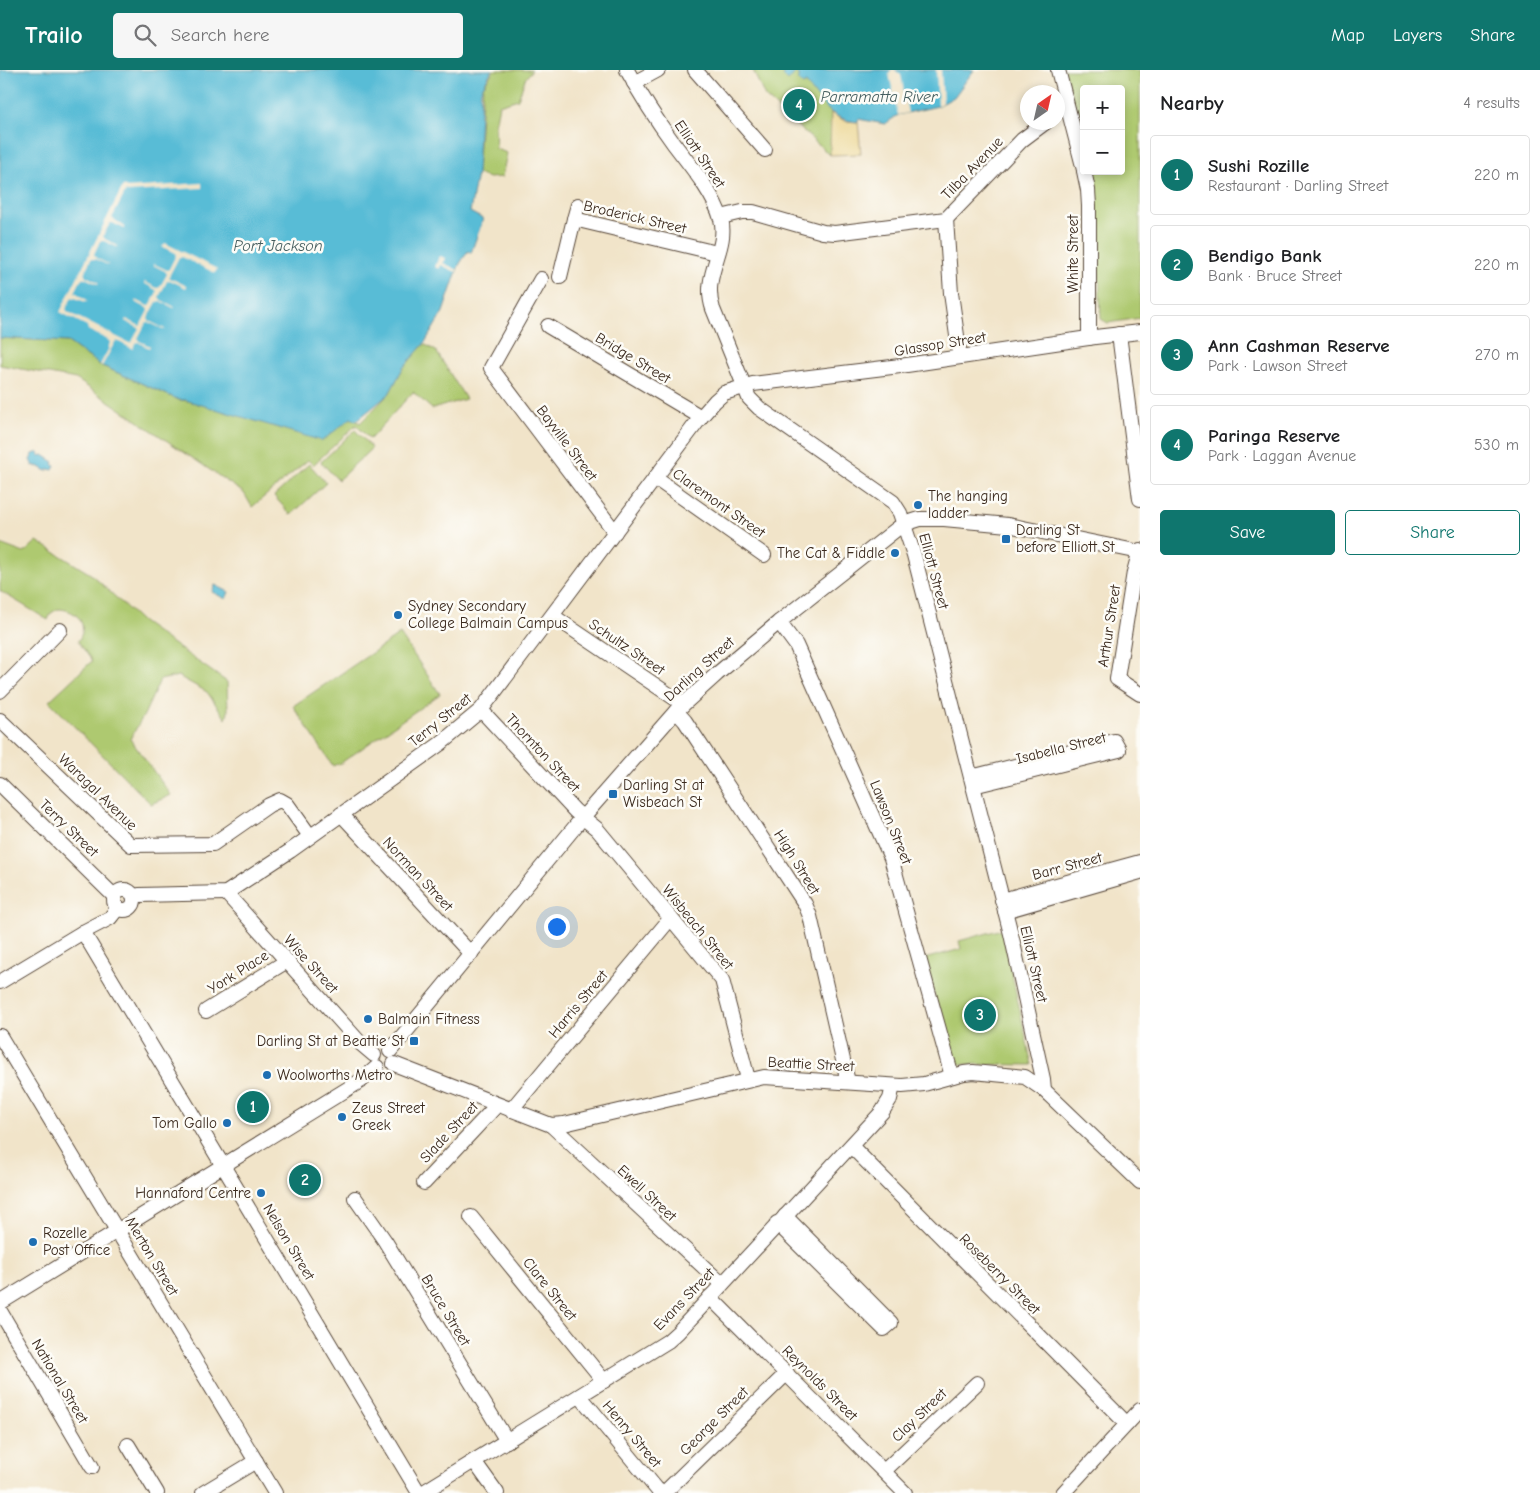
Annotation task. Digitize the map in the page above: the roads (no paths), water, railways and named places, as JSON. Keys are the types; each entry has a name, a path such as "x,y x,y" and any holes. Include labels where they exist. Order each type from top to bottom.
{"street":[{"name":"Elliott Street","path":"627,70 660,125 695,171 721,218 722,234 710,281 710,301 749,398 759,408 893,502 904,524 914,554 1003,905 1036,1046 1044,1090"},
{"path":"634,83 658,70"},
{"path":"695,70 765,150"},
{"name":"White Street","path":"1058,70 1060,85"},
{"name":"White Street","path":"1065,118 1080,159"},
{"name":"Tilba Avenue","path":"946,219 1022,140 1035,130"},
{"name":"White Street","path":"1085,175 1089,206 1089,338"},
{"path":"574,219 578,205"},
{"path":"721,218 742,212 753,212 823,232 846,232 946,219 960,357"},
{"name":"Broderick Street","path":"560,277 574,219 718,253"},
{"name":"Bayville Street","path":"541,279 491,368 615,532"},
{"name":"Bridge Street","path":"548,326 701,417"},
{"name":"Glassop Street","path":"744,387 753,384 900,366 1140,332"},
{"path":"1119,334 1140,499"},
{"name":"Terry Street","path":"226,893 290,851 440,744 481,710 701,417 720,396 731,390 744,387"},
{"name":"Claremont Street","path":"656,478 764,555"},
{"name":"Darling Street","path":"392,1057 471,954 583,817 679,708 779,622 904,524 920,519 944,519 1019,526 1140,551"},
{"name":"Arthur Street","path":"1140,551 1133,581 1117,679 1140,694"},
{"name":"Schultz Street","path":"553,616 679,708"},
{"name":"Lawson Street","path":"779,622 796,645 891,858 952,1076"},
{"path":"0,691 60,630"},
{"name":"High Street","path":"679,708 690,729 806,904 848,1082"},
{"name":"Thornton Street","path":"481,710 572,808 583,817"},
{"name":"Waragal Avenue","path":"0,720 131,845 213,844 274,801 280,800 288,804 310,836"},
{"name":"Isabella Street","path":"972,781 1068,758"},
{"name":"Terry Street","path":"0,784 116,902"},
{"name":"Norman Street","path":"341,814 471,954"},
{"name":"Wisbeach Street","path":"583,817 597,829 722,980 748,1079"},
{"name":"Barr Street","path":"1003,905 1139,868"},
{"path":"0,982 110,918 119,890 126,890 134,897 139,895 226,893"},
{"name":"Wise Street","path":"226,893 375,1061"},
{"name":"Harris Street","path":"511,1110 670,919"},
{"name":"Nelson Street","path":"83,932 420,1493"},
{"name":"York Place","path":"206,1011 287,961"},
{"name":"Merton Street","path":"0,1036 275,1493"},
{"path":"0,1303 362,1080 381,1049 392,1057 386,1070 383,1070 375,1061"},
{"name":"Beattie Street","path":"392,1057 497,1105 551,1125 584,1120 748,1079 772,1077 913,1086 974,1072 1019,1076 1032,1080 1044,1090 1140,1182"},
{"name":"Evans Street","path":"420,1493 668,1341 886,1107 893,1086"},
{"name":"Slade Street","path":"424,1183 497,1105"},
{"name":"Ewell Street","path":"551,1125 722,1284"},
{"name":"Roseberry Street","path":"851,1146 1135,1420"},
{"name":"Bruce Street","path":"355,1198 385,1241 507,1441"},
{"name":"Clare Street","path":"471,1216 604,1381"},
{"path":"781,1220 837,1276"},
{"name":"Reynolds Street","path":"710,1297 905,1493"},
{"name":"National Street","path":"0,1311 92,1467"},
{"name":"George Street","path":"664,1493 786,1373"},
{"name":"Clay Street","path":"884,1471 977,1383"},
{"name":"Henry Street","path":"580,1396 664,1493"},
{"path":"1063,1493 1135,1420"},
{"path":"128,1445 157,1493"},
{"path":"203,1493 256,1461"},
{"path":"474,1461 497,1493"}],"water":[{"name":"Port Jackson","path":"0,70 492,70 481,90 477,174 470,212 483,219 471,253 468,251 459,265 443,312 424,344 403,368 389,394 356,421 351,418 322,441 185,400 179,400 100,365 68,342 0,338"},
{"name":"Parramatta River","path":"788,70 974,70 954,97 938,106 898,115 885,124 858,119 858,122 849,121 841,118 822,104 806,83 803,85 798,79 800,77 796,72 788,81 783,75"},
{"path":"39,452 40,456 43,455 54,462 53,470 49,469 47,471 38,466 33,466 30,460 33,454"},
{"path":"215,585 229,592 226,599 212,592"}],"place":[{"name":"Paringa Reserve","path":"799,105"},
{"name":"The hanging ladder","path":"918,505"},
{"name":"Darling St before Elliott St","path":"1006,539"},
{"name":"The Cat & Fiddle","path":"895,553"},
{"name":"Sydney Secondary College Balmain Campus","path":"398,615"},
{"name":"Darling St at Wisbeach St","path":"613,794"},
{"name":"Ann Cashman Reserve","path":"980,1015"},
{"name":"Balmain Fitness","path":"368,1019"},
{"name":"Darling St at Beattie St","path":"414,1041"},
{"name":"Woolworths Metro","path":"267,1075"},
{"name":"Sushi Rozille","path":"253,1107"},
{"name":"Zeus Street Greek","path":"342,1117"},
{"name":"Tom Gallo","path":"227,1123"},
{"name":"Bendigo Bank","path":"305,1180"},
{"name":"Hannaford Centre","path":"261,1193"},
{"name":"Rozelle Post Office","path":"33,1242"}]}
